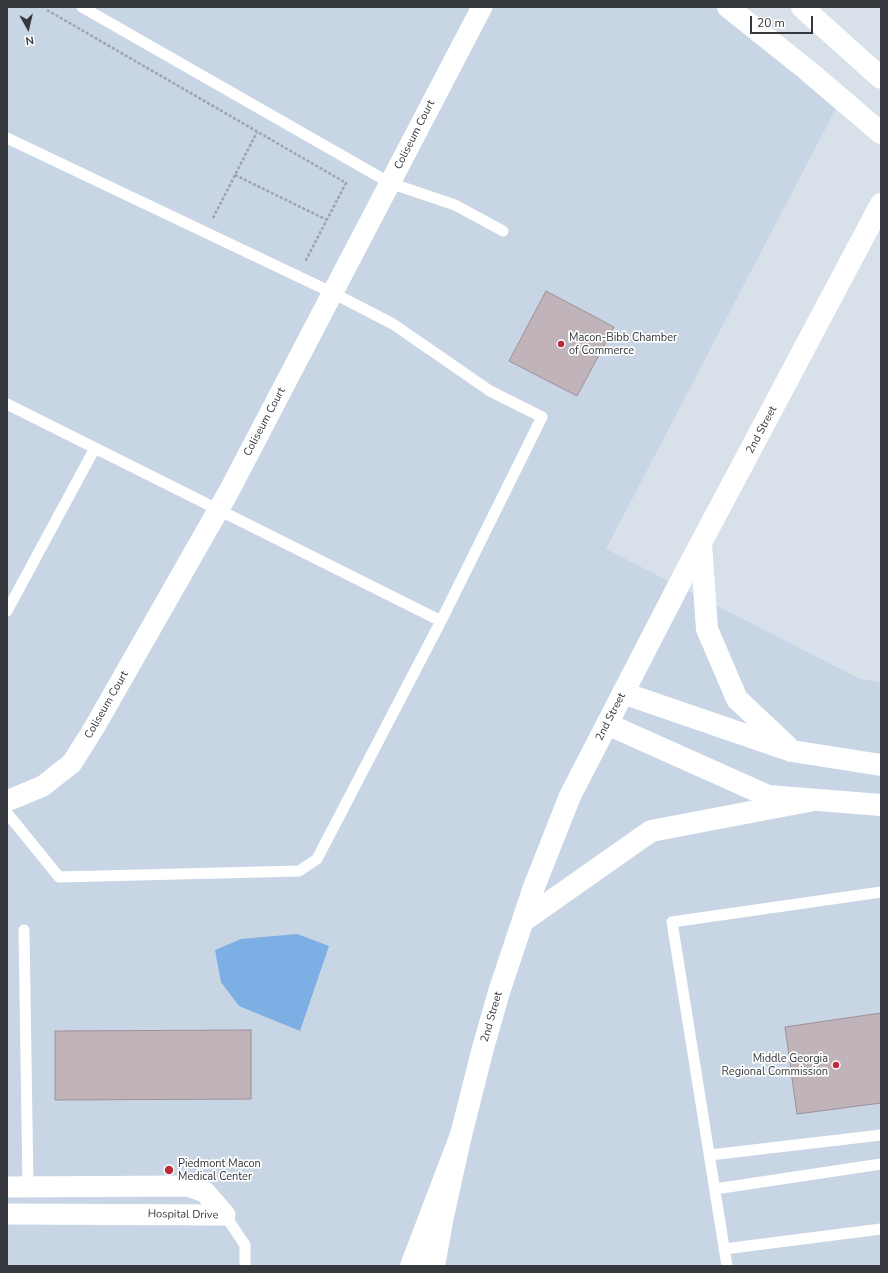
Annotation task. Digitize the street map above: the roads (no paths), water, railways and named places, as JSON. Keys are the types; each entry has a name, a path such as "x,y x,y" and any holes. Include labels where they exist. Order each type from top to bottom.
{"main road":[{"path":"728,7 827,86 881,133"},
{"path":"802,7 881,78"},
{"name":"2nd Street","path":"434,1266 442,1221 461,1135 487,1034 534,887 570,796 701,544 881,204"},
{"path":"701,544 707,629 734,692 738,699 792,751"},
{"path":"623,693 792,751 881,765"},
{"path":"607,724 768,796 881,805"},
{"path":"523,921 651,831 814,800"},
{"path":"411,1266 461,1135"}],"street":[{"name":"Coliseum Court","path":"7,801 43,786 72,763 94,728 219,510 482,7"},
{"name":"Hospital Drive","path":"7,1187 188,1186 205,1192 225,1215"},
{"name":"Hospital Drive","path":"7,1214 225,1215"}],"lane":[{"path":"83,8 390,183 455,205 503,231"},
{"path":"7,813 59,877 298,871 316,859 441,621 542,417 490,391 393,324 333,293 11,140"},
{"path":"7,404 441,621"},
{"path":"7,611 95,448"},
{"path":"727,1266 672,922 881,892"},
{"path":"24,930 28,1186"},
{"path":"710,1155 881,1135"},
{"path":"715,1189 881,1164"},
{"path":"225,1215 245,1245 245,1266"},
{"path":"724,1249 881,1229"}],"water":[{"path":"297,934 329,946 300,1031 239,1006 221,982 215,950 241,939"}],"place":[{"name":"Macon-Bibb Chamber of Commerce","path":"561,344"},
{"name":"Middle Georgia Regional Commission","path":"836,1065"},
{"name":"Piedmont Macon Medical Center","path":"169,1170"}]}
